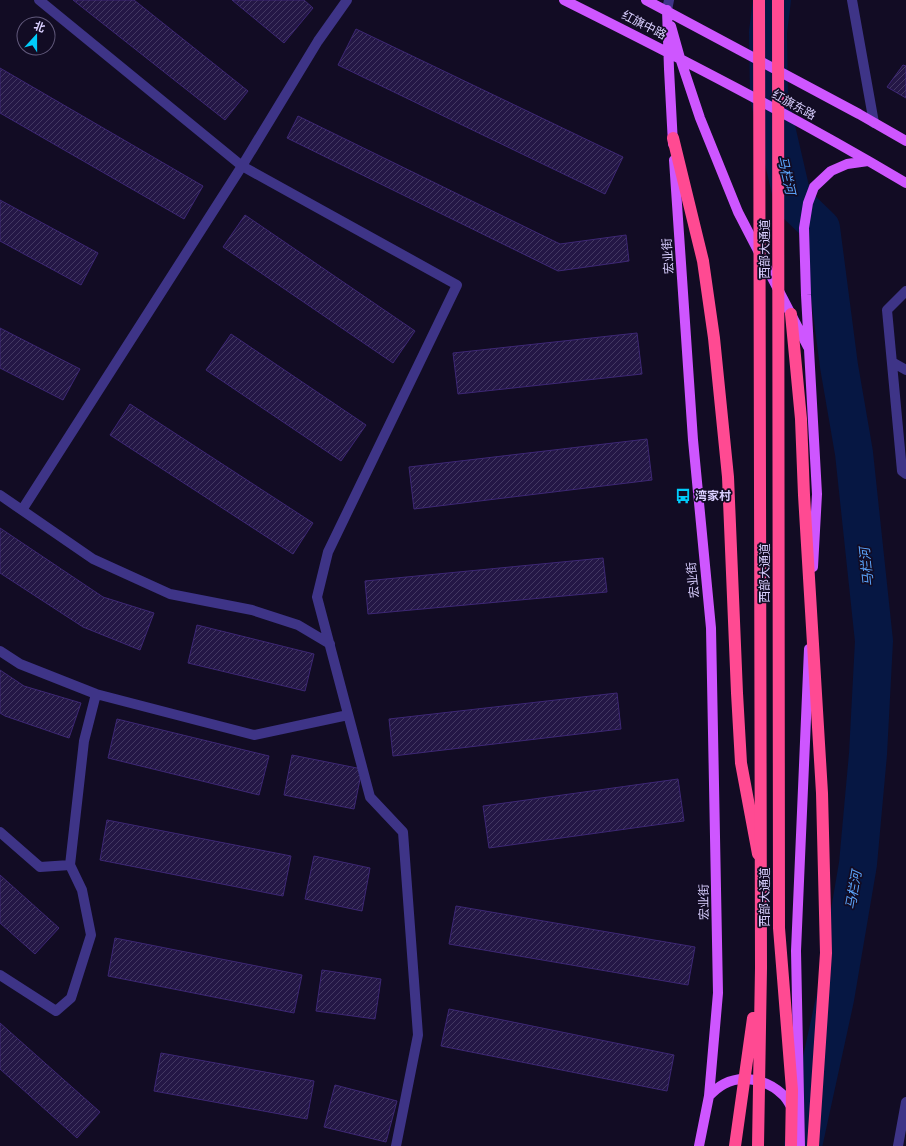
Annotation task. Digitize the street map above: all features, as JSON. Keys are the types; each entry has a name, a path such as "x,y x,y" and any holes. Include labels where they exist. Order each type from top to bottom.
{"highway":[{"name":"西部大通道","path":"758,1146 760,968 760,0"},
{"name":"西部大通道","path":"778,0 779,928 792,1090 791,1146"},
{"path":"673,138 703,260 714,338 728,477 741,763 760,868"},
{"path":"791,314 801,419 804,503 822,793 826,922 826,953 813,1146"},
{"path":"735,1146 760,968"}],"main road":[{"name":"红旗中路","path":"564,0 668,52"},
{"name":"红旗中路","path":"646,0 698,27"},
{"name":"宏业街","path":"667,10 673,138 693,440 711,628 718,993 709,1096 699,1146"},
{"path":"667,10 680,58 700,118 738,212 809,350"},
{"name":"红旗东路","path":"698,27 906,141"},
{"name":"红旗东路","path":"668,52 906,183"},
{"path":"800,1146 796,951 810,609 817,494 804,228 808,203 814,187 831,171 847,164 868,161"},
{"path":"709,1096 722,1085 736,1079 752,1079 770,1086 783,1095 800,1122"}],"street":[{"path":"39,0 242,166 457,285 328,552 317,597 370,797 403,832 418,1035 396,1146"},
{"path":"22,510 242,166 318,41 347,0"},
{"path":"667,10 669,0"},
{"path":"852,0 874,123"},
{"path":"906,291 887,310 902,471 906,474"},
{"path":"892,362 906,370"},
{"path":"0,495 93,559 170,594 252,610 298,625 330,644"},
{"path":"0,651 20,664 96,694 254,735 348,715"},
{"path":"0,975 56,1011 70,998 91,935 82,890 70,865 84,741 96,694"},
{"path":"0,832 40,867 70,865"},
{"path":"898,1146 906,1102"}],"building":[{"path":"73,0 134,0 248,91 225,120"},
{"path":"232,0 304,0 313,8 284,43"},
{"path":"356,29 623,157 605,194 338,65"},
{"path":"903,65 906,66 906,98 887,87"},
{"path":"0,68 203,186 184,219 0,113"},
{"path":"298,116 560,244 626,235 629,261 558,271 287,138"},
{"path":"0,200 98,253 81,285 0,241"},
{"path":"245,215 415,331 393,363 223,247"},
{"path":"0,328 80,369 63,400 0,368"},
{"path":"637,333 642,374 458,394 453,353"},
{"path":"231,334 366,425 341,461 206,370"},
{"path":"130,404 313,523 293,554 110,435"},
{"path":"647,439 652,480 414,509 409,467"},
{"path":"0,528 103,597 154,613 140,650 83,627 0,573"},
{"path":"603,558 607,592 368,614 365,581"},
{"path":"197,625 314,654 305,691 188,663"},
{"path":"0,670 24,686 81,703 69,738 0,713"},
{"path":"617,693 621,729 393,756 389,719"},
{"path":"117,719 269,756 259,795 108,758"},
{"path":"292,755 362,769 354,809 284,795"},
{"path":"678,779 684,821 489,848 483,806"},
{"path":"107,820 291,856 283,896 100,860"},
{"path":"314,856 370,868 362,911 305,899"},
{"path":"0,875 59,928 35,954 0,923"},
{"path":"456,906 695,947 688,985 449,944"},
{"path":"115,938 302,975 294,1013 108,976"},
{"path":"322,970 381,979 375,1019 316,1011"},
{"path":"449,1009 674,1055 667,1091 441,1046"},
{"path":"0,1023 100,1112 77,1138 0,1069"},
{"path":"161,1053 314,1081 307,1119 154,1091"},
{"path":"335,1085 397,1101 386,1142 324,1127"}],"waterway":[{"name":"马栏河","path":"772,0 768,32 769,97 793,201 821,228 839,366 854,453 874,641 868,754 858,864 835,999 803,1146"}],"place":[{"name":"湾家村","path":"683,496"}]}
